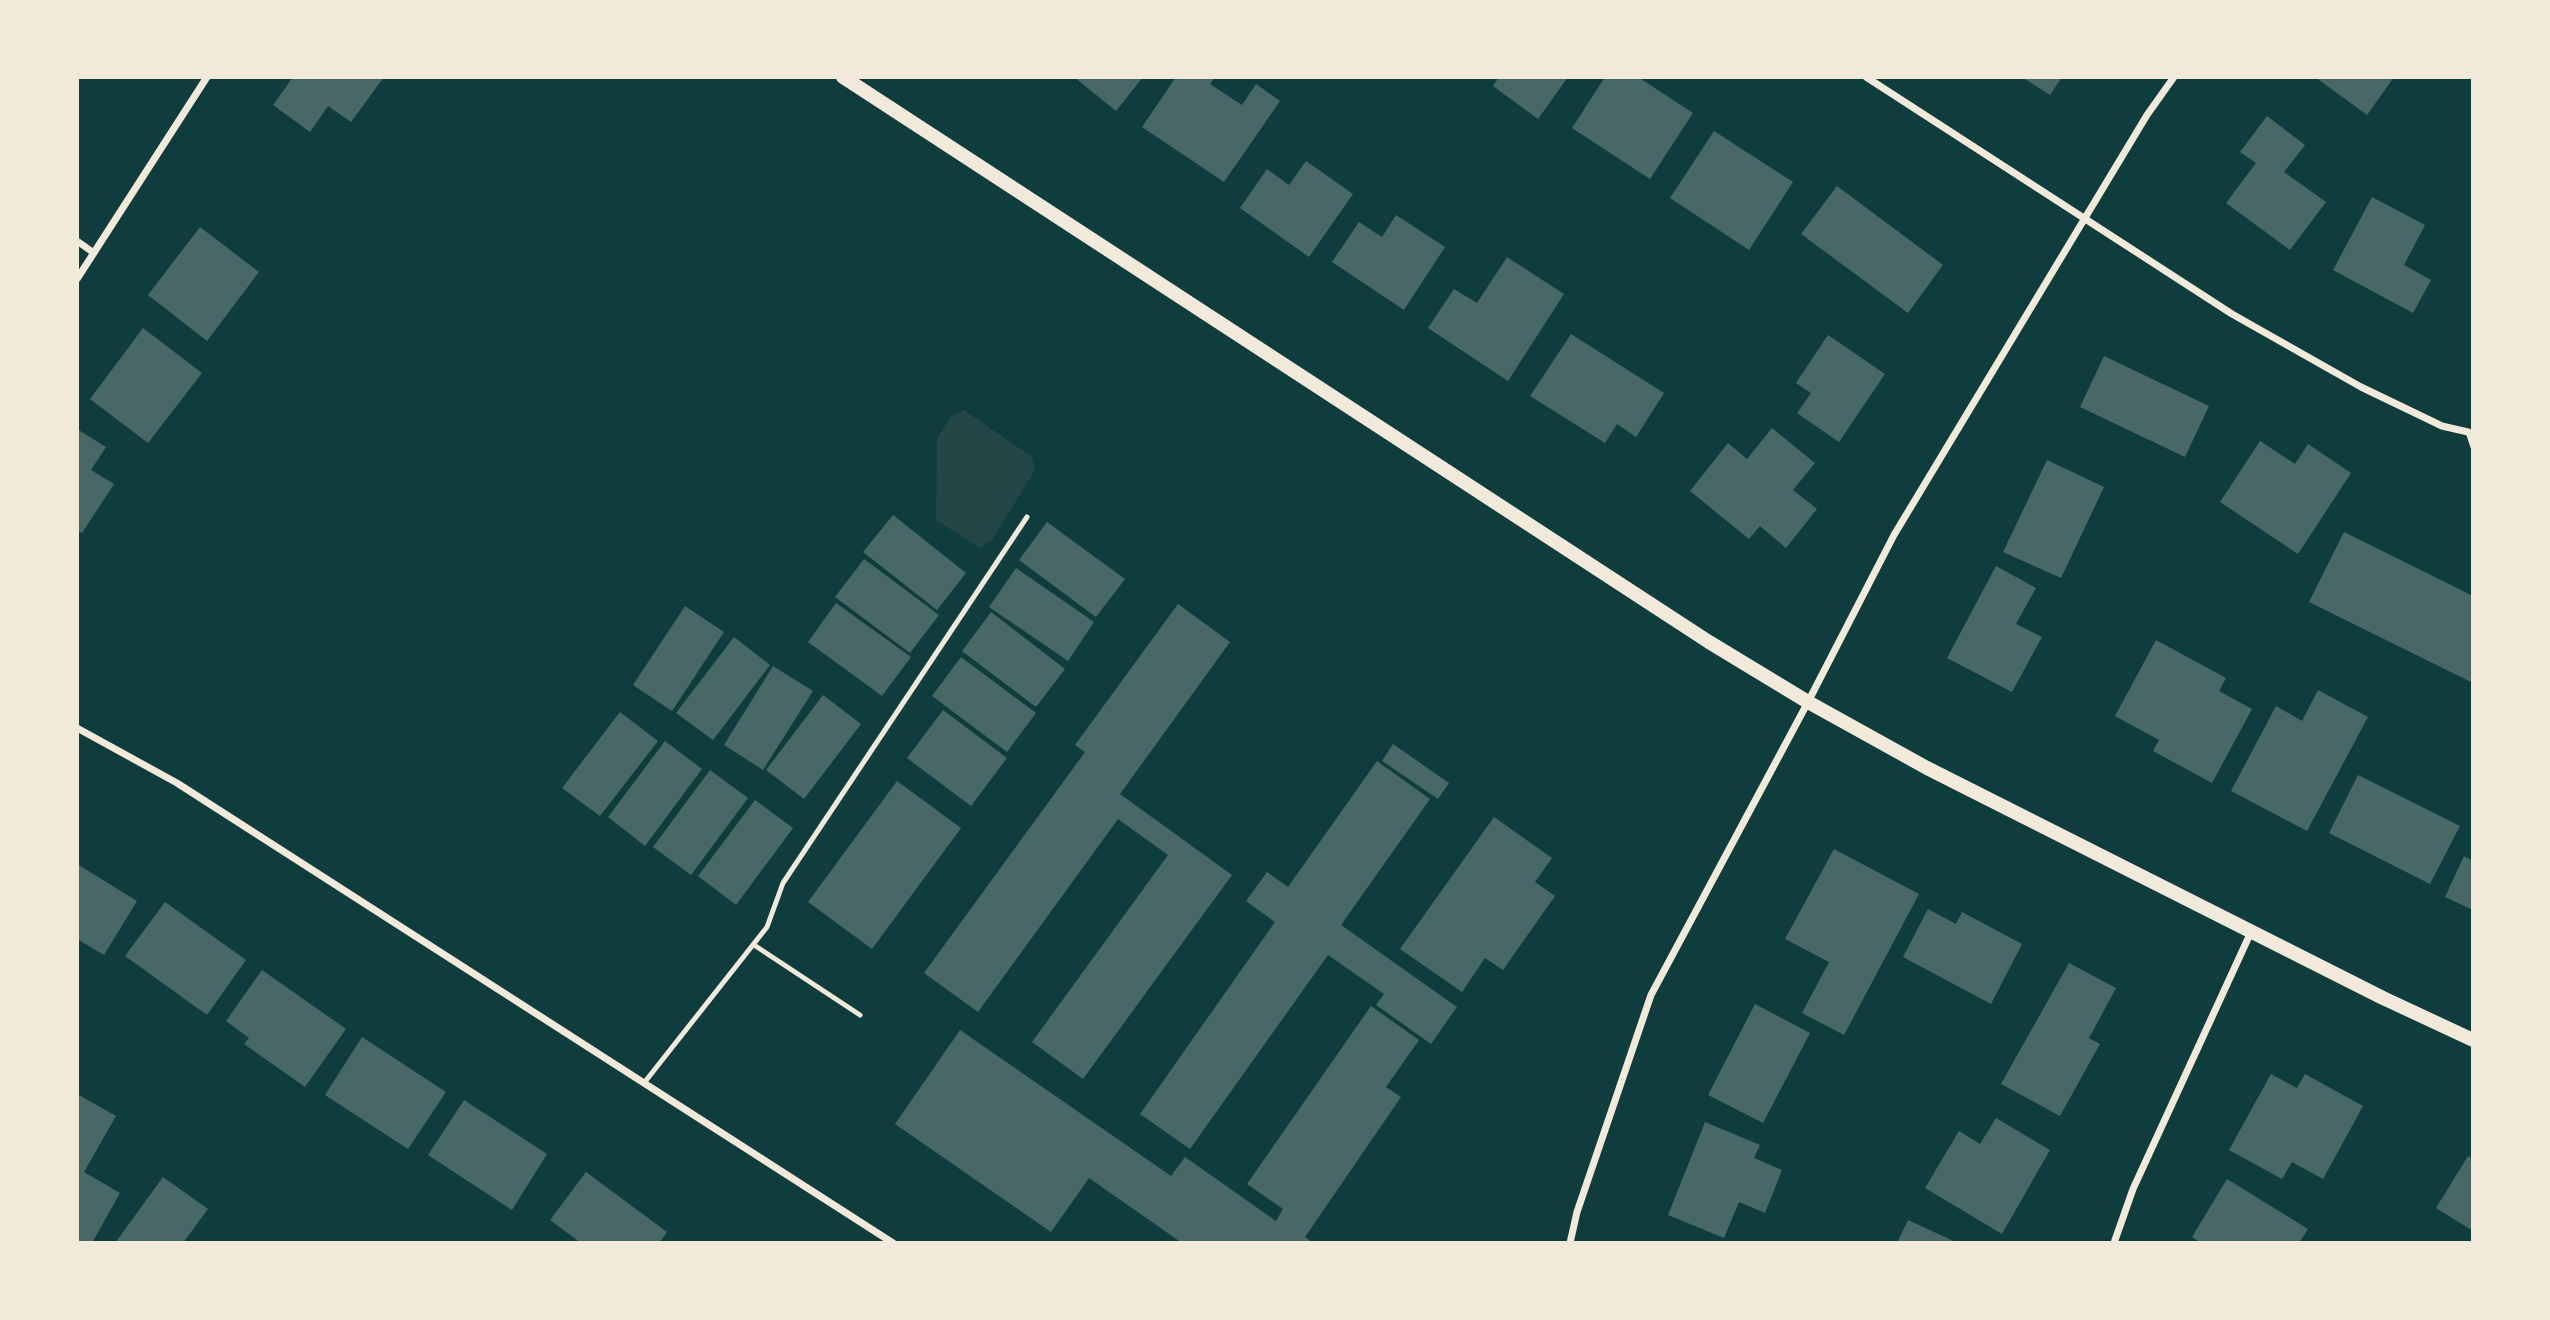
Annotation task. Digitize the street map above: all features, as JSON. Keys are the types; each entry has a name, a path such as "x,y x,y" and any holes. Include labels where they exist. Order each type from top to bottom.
{"main road":[{"path":"843,77 1709,642 1808,702 1898,753 2383,998 2473,1040"}],"street":[{"path":"77,279 207,77"},
{"path":"1866,77 2232,314 2361,387 2442,426 2468,432"},
{"path":"1570,1243 1577,1212 1651,995 1808,702 1894,534 2147,115 2174,77"},
{"path":"77,241 94,253"},
{"path":"77,728 177,783 892,1243"},
{"path":"2114,1243 2133,1189 2251,932"}],"lane":[{"path":"2468,432 2473,447"},
{"path":"644,1083 767,927 783,883 1027,517"},
{"path":"754,946 860,1015"}],"shaded area":[{"path":"964,410 1032,457 1035,470 992,540 980,548 936,520 937,438 951,417"}],"building":[{"path":"293,77 384,77 351,122 328,106 310,132 273,105"},
{"path":"1074,77 1143,77 1116,111"},
{"path":"1176,77 1215,77 1210,84 1242,105 1256,84 1280,101 1224,182 1142,127"},
{"path":"1499,77 1568,77 1538,119 1493,86"},
{"path":"1605,77 1638,77 1693,113 1650,179 1572,128"},
{"path":"2022,77 2062,77 2050,95"},
{"path":"2315,77 2394,77 2367,115"},
{"path":"2267,116 2305,145 2284,172 2326,202 2290,250 2226,203 2256,163 2240,152"},
{"path":"1714,131 1793,182 1749,250 1670,198"},
{"path":"1306,161 1353,194 1309,257 1240,208 1267,169 1289,185"},
{"path":"1837,186 1943,265 1908,313 1801,234"},
{"path":"2372,197 2425,225 2404,265 2431,280 2413,313 2333,270"},
{"path":"1396,215 1445,247 1404,310 1332,262 1359,222 1382,237"},
{"path":"200,227 259,272 207,341 148,295"},
{"path":"1507,257 1564,294 1508,381 1428,328 1454,289 1477,303"},
{"path":"143,328 202,373 148,443 90,399"},
{"path":"1571,334 1664,393 1636,437 1617,424 1605,443 1530,396"},
{"path":"1828,335 1885,374 1839,442 1797,413 1811,393 1796,383"},
{"path":"2104,356 2209,406 2185,457 2080,407"},
{"path":"1772,428 1815,463 1793,490 1817,509 1786,548 1760,526 1749,539 1690,491 1728,443 1747,459"},
{"path":"77,429 106,447 91,470 114,484 82,533 77,530"},
{"path":"2260,441 2295,464 2308,444 2351,473 2298,554 2220,502"},
{"path":"2047,460 2104,487 2061,578 2003,552"},
{"path":"893,515 966,573 937,610 863,552"},
{"path":"1047,522 1125,579 1096,617 1019,560"},
{"path":"2344,532 2473,596 2473,683 2309,602"},
{"path":"864,559 939,615 910,653 835,597"},
{"path":"1996,566 2036,588 2016,624 2042,637 2012,692 1947,658"},
{"path":"1016,568 1094,622 1068,661 989,607"},
{"path":"836,603 911,657 882,696 808,642"},
{"path":"1178,604 1230,642 1120,794 1232,875 1083,1079 1032,1042 1168,855 1118,819 978,1012 924,973 1085,752 1075,745"},
{"path":"685,606 724,632 672,711 633,685"},
{"path":"991,612 1065,669 1036,707 962,651"},
{"path":"734,637 770,665 713,740 676,713"},
{"path":"2156,640 2226,678 2219,691 2252,709 2212,783 2153,751 2159,740 2115,716"},
{"path":"961,657 1036,713 1007,752 932,696"},
{"path":"773,666 813,691 763,770 724,745"},
{"path":"2318,690 2368,717 2307,831 2231,791 2276,706 2302,721"},
{"path":"823,695 861,724 804,799 766,770"},
{"path":"943,710 1007,758 971,806 907,758"},
{"path":"620,712 658,741 600,816 562,788"},
{"path":"665,741 702,769 645,846 608,817"},
{"path":"1393,744 1449,783 1438,799 1382,761"},
{"path":"1377,761 1430,799 1341,925 1457,1007 1431,1044 1376,1005 1384,994 1328,955 1190,1149 1140,1114 1275,922 1246,901 1267,872 1288,887"},
{"path":"710,770 748,798 691,875 653,847"},
{"path":"2358,775 2460,826 2430,884 2329,833"},
{"path":"897,781 961,828 872,949 808,902"},
{"path":"755,800 793,828 736,905 698,876"},
{"path":"1494,817 1552,858 1535,882 1555,896 1503,970 1485,958 1462,992 1400,949"},
{"path":"1834,849 1919,894 1844,1035 1802,1013 1829,962 1785,939"},
{"path":"2464,856 2473,861 2473,910 2445,897"},
{"path":"77,864 137,901 104,955 77,939"},
{"path":"165,902 246,960 207,1015 125,956"},
{"path":"1928,909 1956,924 1962,912 2022,944 1991,1004 1903,957"},
{"path":"2069,963 2116,988 2089,1038 2100,1044 2060,1116 2001,1084"},
{"path":"262,970 346,1029 305,1087 244,1044 249,1038 226,1021"},
{"path":"1755,1004 1810,1033 1763,1123 1708,1095"},
{"path":"1371,1006 1419,1040 1386,1087 1401,1097 1305,1237 1313,1243 1182,1243 1089,1178 1051,1232 895,1124 960,1030 1171,1176 1185,1157 1276,1221 1283,1209 1247,1184"},
{"path":"362,1037 446,1092 408,1149 325,1095"},
{"path":"2271,1074 2297,1088 2305,1074 2363,1106 2323,1179 2292,1162 2282,1179 2229,1150"},
{"path":"77,1094 116,1116 84,1172 120,1193 92,1243 77,1240"},
{"path":"464,1100 547,1154 512,1210 428,1155"},
{"path":"1996,1118 2050,1150 2002,1234 1925,1188 1959,1131 1980,1144"},
{"path":"1705,1122 1760,1145 1754,1158 1782,1170 1765,1213 1739,1202 1724,1238 1668,1215"},
{"path":"2468,1156 2473,1159 2473,1231 2436,1208"},
{"path":"586,1172 667,1232 659,1243 581,1243 550,1220"},
{"path":"163,1177 208,1209 183,1243 115,1243"},
{"path":"2227,1179 2308,1229 2299,1243 2201,1243 2192,1237"},
{"path":"1908,1220 1958,1243 1897,1243"}]}
